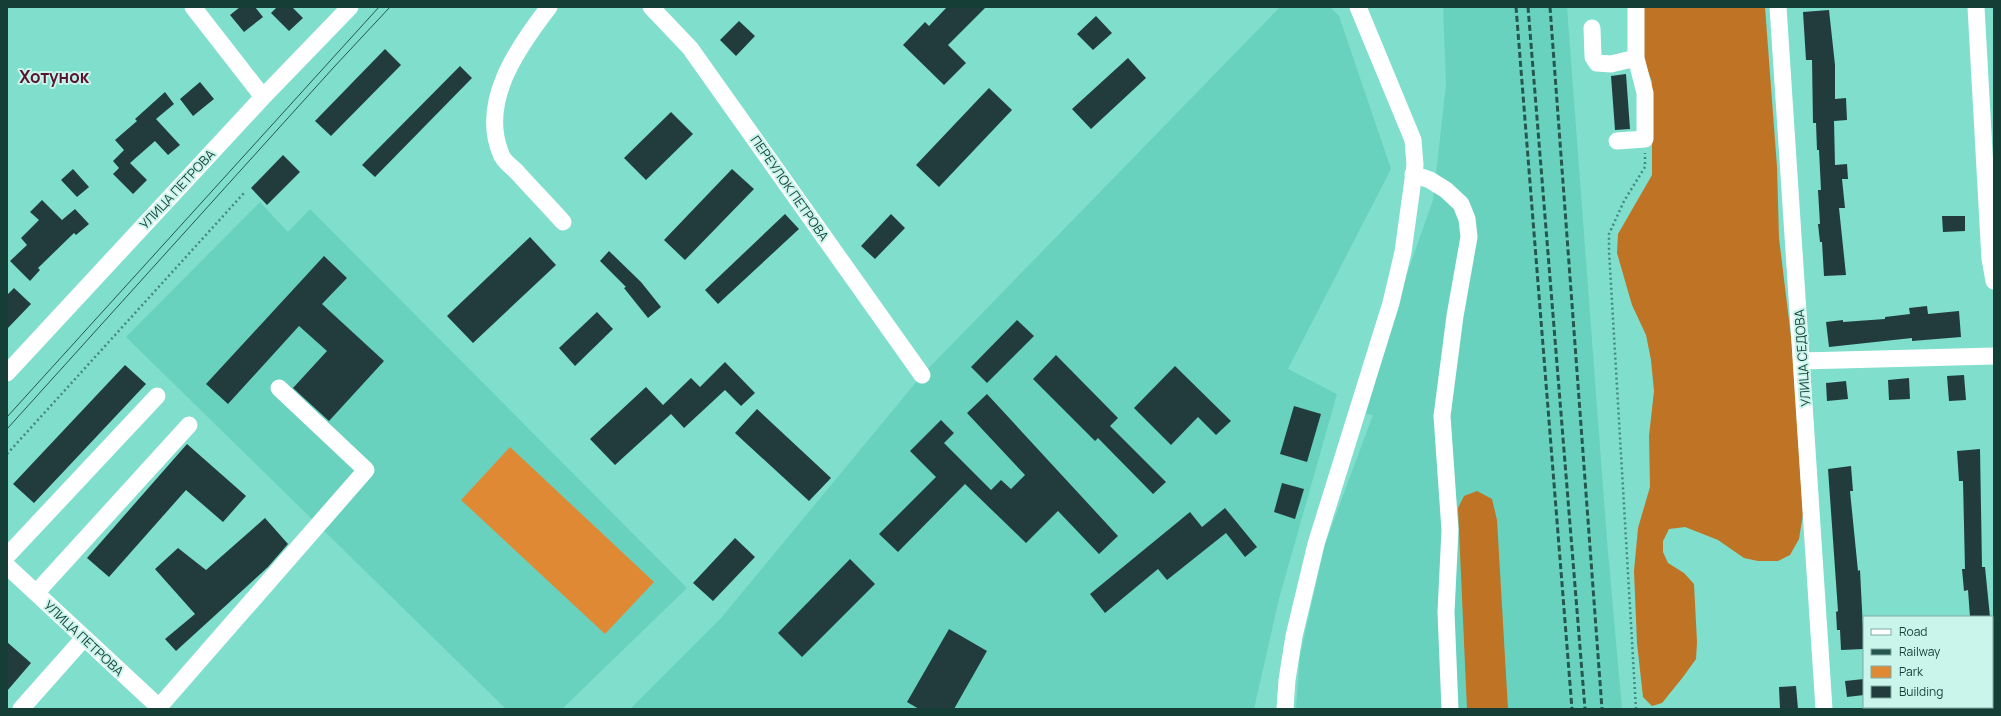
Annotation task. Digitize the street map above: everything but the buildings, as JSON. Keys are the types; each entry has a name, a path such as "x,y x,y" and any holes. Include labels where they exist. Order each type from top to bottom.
{"street":[{"path":"193,7 263,97"},
{"name":"УЛИЦА ПЕТРОВА","path":"7,374 263,97 350,7"},
{"path":"549,7 525,37 506,74 495,106 494,131 501,156 563,222"},
{"name":"ПЕРЕУЛОК ПЕТРОВА","path":"651,7 690,48 922,375"},
{"path":"1286,709 1287,680 1294,636 1305,589 1316,544 1391,304 1402,252 1413,174 1414,140 1358,7"},
{"path":"1617,141 1645,139 1645,93 1636,58 1636,7"},
{"name":"УЛИЦА СЕДОВА","path":"1778,7 1824,709"},
{"path":"1976,7 1990,260 1994,281"},
{"path":"1592,28 1593,58 1597,63 1611,64 1636,58"},
{"path":"1413,174 1430,180 1446,190 1461,204 1468,219 1468,237 1455,316 1442,416 1450,530 1446,612 1450,709"},
{"path":"1802,361 1994,356"},
{"path":"160,708 366,470 279,388"},
{"path":"7,556 157,396"},
{"path":"36,593 189,425"},
{"name":"УЛИЦА ПЕТРОВА","path":"7,566 160,708"},
{"path":"22,709 84,638"}],"path":[{"path":"1636,709 1608,251 1609,234 1615,219 1645,167 1645,139"},
{"path":"7,454 244,193"}],"shaded area":[{"path":"1280,7 1330,7 1339,16 1391,169 1288,369 1337,394 1279,599 1254,709 630,709 721,618 922,375"},
{"path":"1443,7 1567,7 1607,540 1622,709 1296,709 1300,656 1325,544 1373,415 1366,414 1396,305 1433,200 1446,85"},
{"path":"1642,7 1765,7 1777,167 1779,238 1792,345 1803,514 1799,539 1790,555 1778,561 1758,561 1744,558 1718,540 1685,527 1669,529 1663,541 1663,552 1668,563 1684,573 1694,584 1697,642 1696,659 1662,703 1652,706 1643,697 1637,643 1634,571 1638,528 1650,487 1649,436 1654,391 1651,360 1646,335 1632,305 1617,253 1618,234 1652,175 1652,82 1641,52"},
{"path":"260,202 288,232 310,209 687,588 562,709 506,709 126,337"},
{"path":"1477,491 1492,499 1497,520 1508,709 1467,709 1458,508 1464,496"}],"green space":[{"path":"510,447 654,582 605,634 461,500"}],"tram line":[{"path":"7,417 379,7"},
{"path":"7,429 390,7"}],"railway":[{"path":"1516,7 1572,709"},
{"path":"1528,7 1585,709"},
{"path":"1550,7 1602,709"}],"district":[{"name":"Хотунок","path":"54,77"}]}
